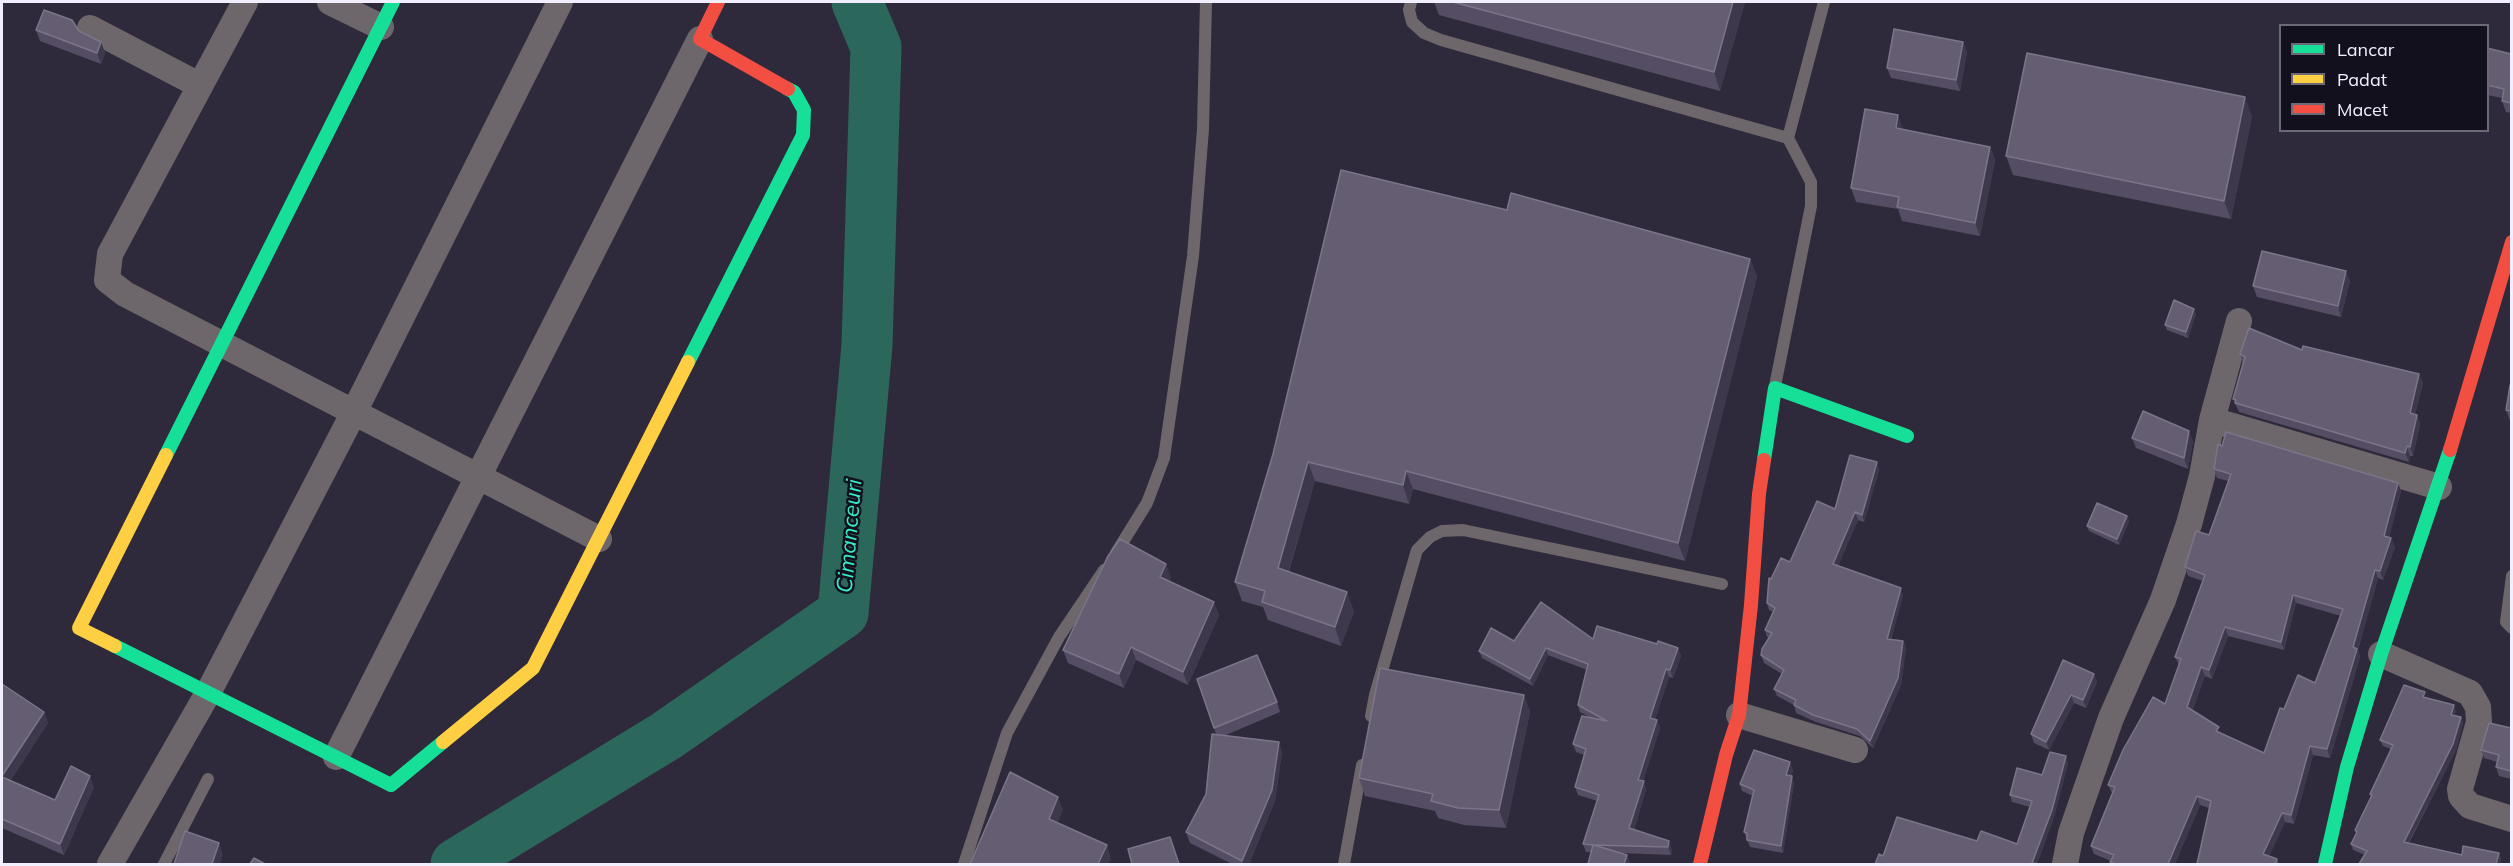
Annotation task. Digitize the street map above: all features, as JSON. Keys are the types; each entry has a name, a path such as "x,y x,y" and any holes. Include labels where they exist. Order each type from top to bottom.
{"street":[{"path":"245,2 110,254 107,280 125,294 599,539"},
{"path":"330,2 381,27"},
{"path":"393,2 79,628 391,785 533,668 803,135 804,110 794,92 700,39"},
{"path":"110,864 208,693 354,412 560,2"},
{"path":"336,757 717,2"},
{"path":"90,28 199,85"},
{"path":"2325,864 2348,767 2382,654 2439,487 2511,242"},
{"path":"2065,864 2071,833 2111,718 2163,600 2190,524 2202,476 2212,420 2239,321"},
{"path":"1700,864 1726,754 1739,715 1752,594 1759,494 1774,388 1907,436"},
{"path":"2212,420 2439,487"},
{"path":"2382,654 2470,693 2478,708 2479,722 2460,789 2461,796 2469,806 2511,819"},
{"path":"1739,715 1855,750"}],"lane":[{"path":"964,864 1007,733 1059,637 1147,503 1164,458 1193,256 1203,129 1206,2"},
{"path":"1411,2 1409,10 1412,22 1424,33 1441,40 1788,138"},
{"path":"1774,388 1811,206 1811,182 1788,138 1824,2"},
{"path":"1368,729 1375,695 1417,550 1430,537 1442,531 1463,530 1722,584"},
{"path":"2511,576 2506,622 2511,628"},
{"path":"1344,864 1364,752"},
{"path":"164,864 208,779"}],"building":[{"path":"1453,2 1733,2 1714,72"},
{"path":"44,10 72,20 79,31 101,42 97,53 36,30"},
{"path":"1894,29 1963,42 1956,80 1887,68"},
{"path":"2489,48 2511,54 2511,103 2502,101 2504,89 2489,85"},
{"path":"2027,53 2245,97 2224,201 2006,156"},
{"path":"1865,109 1898,115 1896,128 1990,147 1975,223 1897,207 1899,197 1851,188"},
{"path":"1341,170 1507,210 1511,193 1750,259 1678,543 1406,471 1403,485 1308,462 1278,568 1347,592 1335,627 1262,602 1265,591 1235,582 1273,454"},
{"path":"2262,251 2346,271 2338,306 2253,286"},
{"path":"2174,300 2194,309 2186,332 2165,325"},
{"path":"2249,328 2302,350 2303,346 2419,374 2410,413 2417,415 2410,447 2407,446 2405,453 2235,403 2236,400 2233,399 2245,357 2240,354"},
{"path":"2511,386 2511,411 2506,410"},
{"path":"2143,411 2189,431 2184,458 2132,438"},
{"path":"2226,432 2398,483 2384,536 2391,538 2380,571 2375,570 2353,647 2357,649 2327,749 2310,746 2291,815 2282,813 2263,854 2277,859 2275,864 2197,864 2211,801 2197,796 2168,864 2116,864 2110,862 2114,855 2091,846 2115,787 2108,785 2123,750 2153,697 2165,704 2181,659 2175,657 2205,575 2185,567 2196,531 2209,535 2231,474 2214,469 2218,444 2222,446","holes":["2293,595 2343,609 2315,683 2298,675 2284,709 2280,708 2264,753 2216,731 2219,727 2187,707 2201,667 2209,670 2225,627 2281,642"]},
{"path":"1850,455 1877,462 1862,515 1855,512 1833,564 1901,588 1887,639 1903,641 1898,678 1870,741 1857,729 1813,715 1794,705 1796,700 1774,689 1784,670 1761,655 1772,633 1765,630 1775,608 1767,603 1769,578 1771,579 1781,558 1790,562 1817,501 1835,509"},
{"path":"2097,503 2127,516 2117,539 2087,526"},
{"path":"1120,539 1166,564 1160,577 1214,602 1183,672 1131,647 1119,674 1063,650 1108,556"},
{"path":"1541,602 1593,639 1597,626 1678,648 1670,670 1666,669 1650,718 1657,720 1638,780 1644,781 1629,828 1669,841 1668,847 1594,845 1627,855 1624,864 1588,864 1593,845 1583,844 1599,795 1575,787 1586,749 1573,744 1582,716 1607,721 1578,705 1588,664 1546,648 1530,679 1479,651 1491,628 1514,641"},
{"path":"1257,655 1277,702 1214,728 1197,679"},
{"path":"2063,660 2094,674 2083,700 2071,695 2046,742 2031,734"},
{"path":"1380,668 1524,695 1499,810 1458,808 1431,801 1433,794 1359,778"},
{"path":"2,684 44,712 2,776"},
{"path":"2404,685 2425,692 2423,697 2454,705 2451,715 2461,717 2453,744 2404,842 2462,855 2463,846 2499,853 2496,864 2359,864 2367,851 2351,844 2357,832 2355,830 2372,795 2370,794 2393,745 2380,740"},
{"path":"2489,723 2511,728 2511,771 2496,767 2499,755 2481,750"},
{"path":"1212,734 1279,742 1272,790 1242,861 1186,832 1206,794"},
{"path":"1754,750 1790,762 1786,775 1792,776 1781,846 1747,840 1747,833 1744,832 1754,790 1740,784"},
{"path":"2050,752 2066,756 2052,810 2032,863 2038,864 1875,864 1879,854 1883,856 1897,817 1977,841 1981,831 2017,844 2032,801 2010,795 2017,768 2042,775"},
{"path":"71,766 90,776 60,844 2,819 2,777 55,800"},
{"path":"1010,772 1058,797 1049,819 1107,845 1098,864 970,864"},
{"path":"185,831 219,843 212,864 174,864"},
{"path":"1170,837 1179,864 1132,864 1128,849"},
{"path":"254,858 265,864 250,864"}],"waterway":[{"name":"Cimanceuri","path":"456,864 666,736 843,613 867,345 876,47 857,2"}],"traffic: fast":[{"path":"166,455 393,2"},
{"path":"688,362 803,135 804,110 794,92 788,89"},
{"path":"1764,460 1775,388 1907,436"},
{"path":"2325,864 2347,767 2381,654 2450,450"},
{"path":"115,646 391,785 443,742"}],"traffic: slow":[{"path":"443,742 533,668 688,362"},
{"path":"115,646 79,628 166,455"}],"traffic: jam":[{"path":"718,2 700,39 788,89"},
{"path":"2450,450 2512,242"},
{"path":"1700,864 1726,755 1739,715 1764,460"}]}
